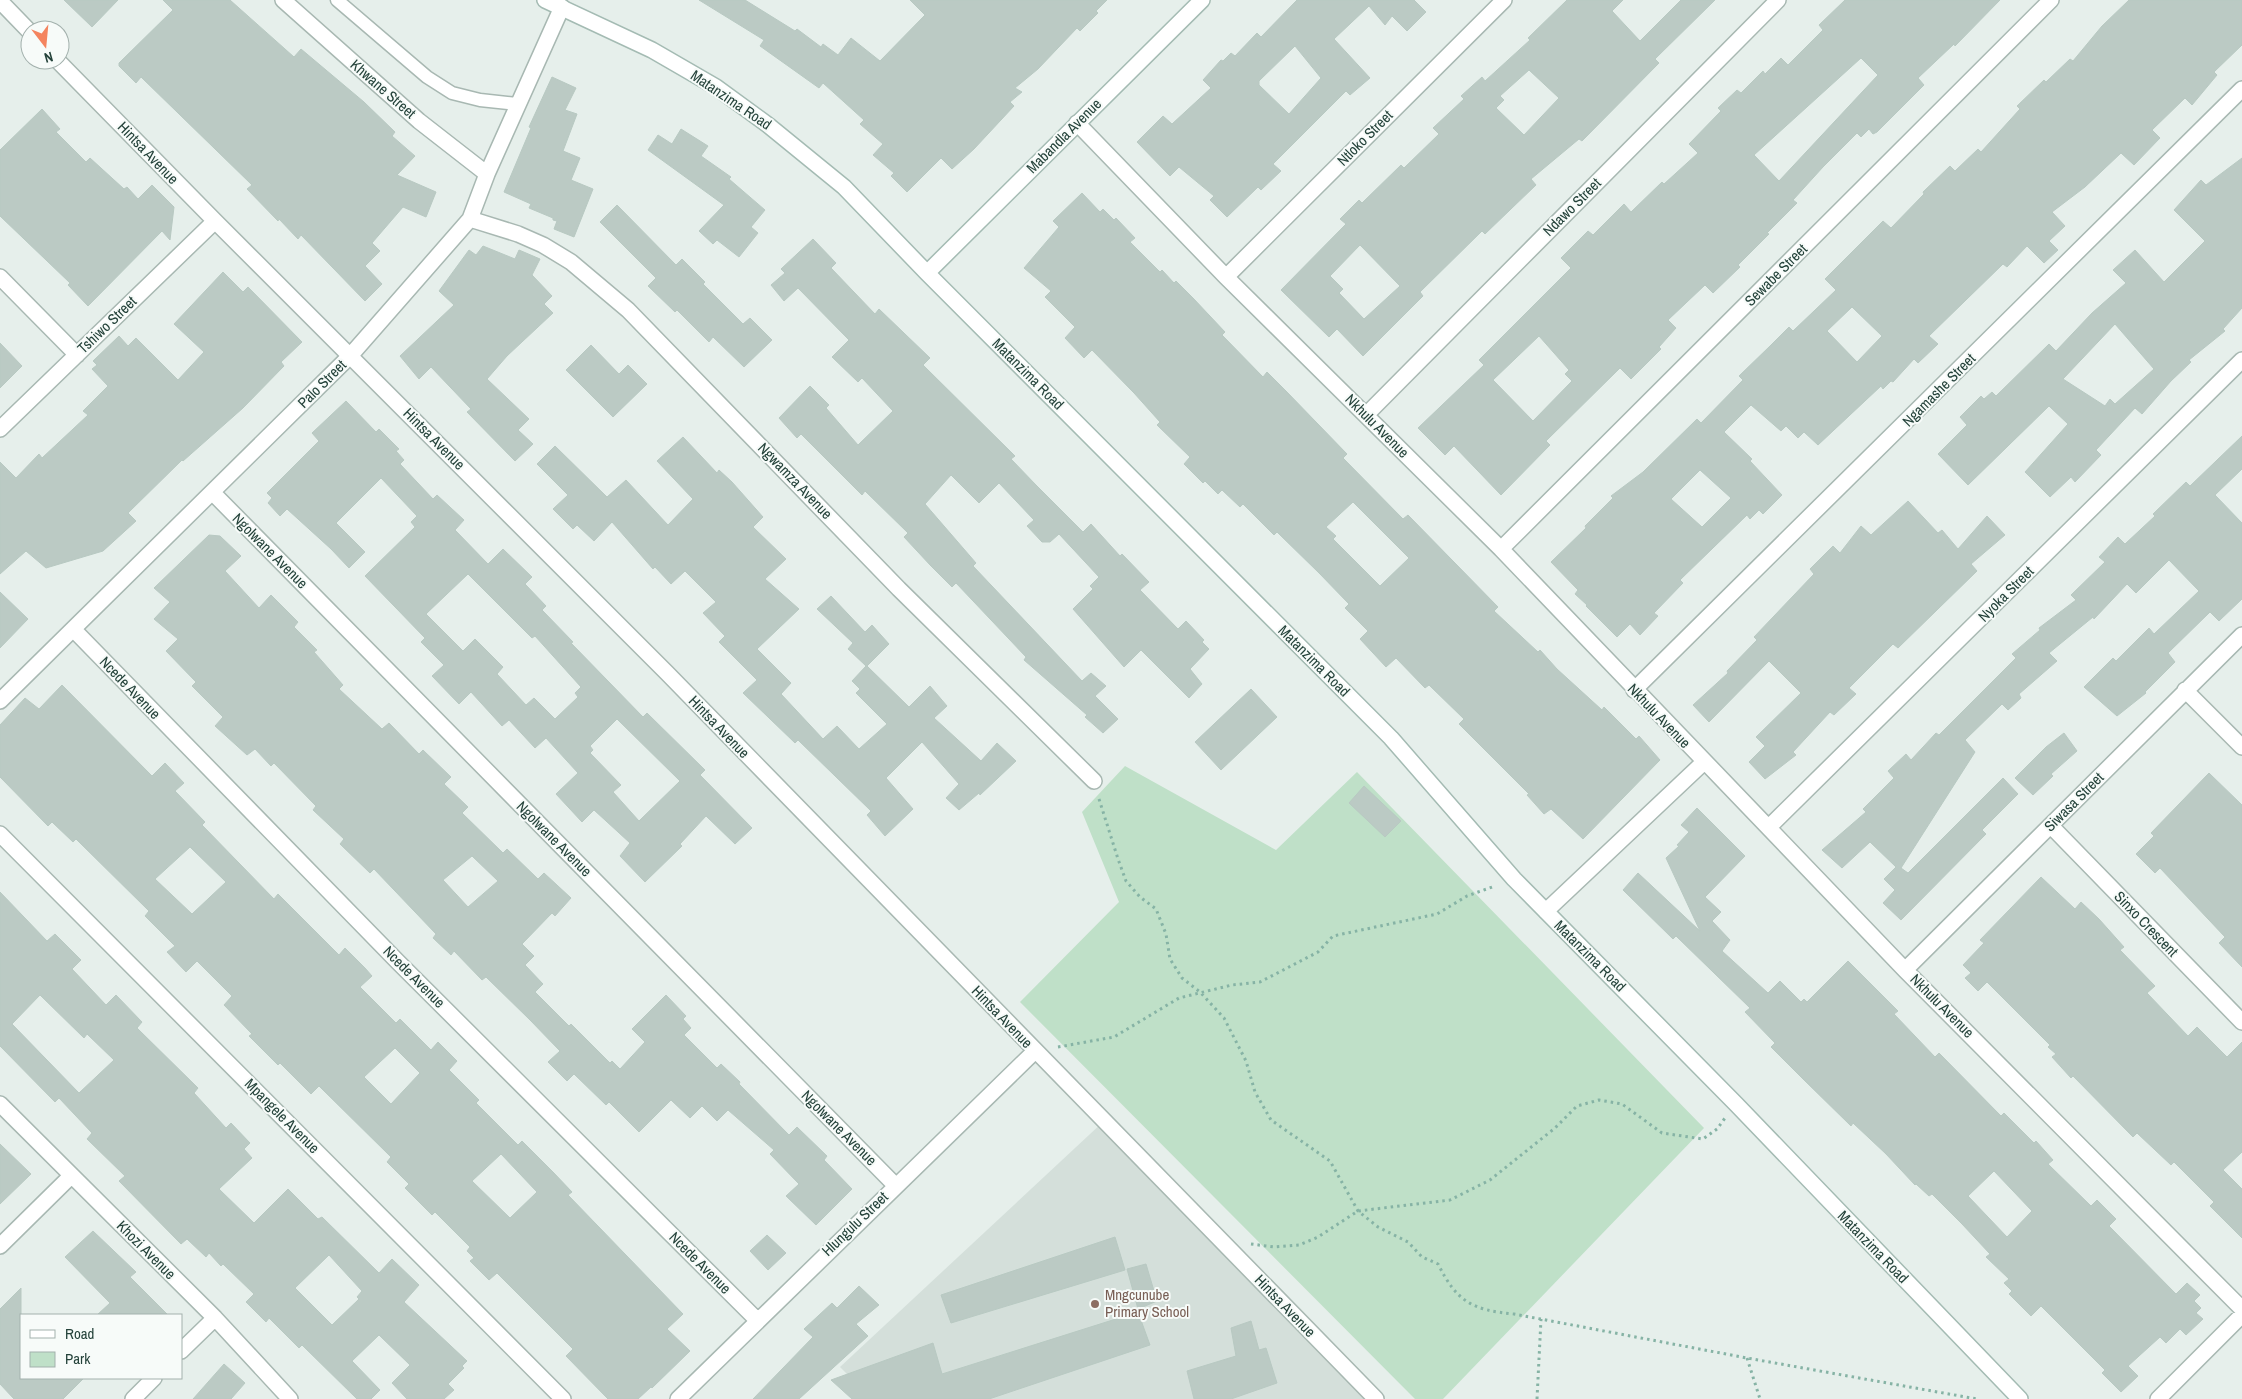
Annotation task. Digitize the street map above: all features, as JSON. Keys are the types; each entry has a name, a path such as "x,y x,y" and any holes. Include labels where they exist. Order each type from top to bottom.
{"street":[{"name":"Khwane Street","path":"283,0 419,121 487,174"},
{"name":"Matanzima Road","path":"545,0 652,50 716,87 761,120 844,187 927,273 1391,738 1514,879 1736,1104 2020,1399"},
{"name":"Mabandla Avenue","path":"927,273 1202,0"},
{"name":"Ntloko Street","path":"1226,277 1504,0"},
{"name":"Ndawo Street","path":"1366,415 1778,0"},
{"name":"Sewabe Street","path":"1501,549 2051,0"},
{"path":"0,1 20,22"},
{"name":"Palo Street","path":"0,701 350,356 470,219 517,104 562,8"},
{"name":"Hintsa Avenue","path":"67,70 214,221 667,673 1376,1399"},
{"name":"Ngamashe Street","path":"1634,690 2242,89"},
{"name":"Nkhulu Avenue","path":"1077,123 1226,277 1501,549 1634,690 1769,827 1905,970 2242,1309"},
{"name":"Ngwamza Avenue","path":"470,219 518,234 543,245 571,262 628,310 899,589 1094,781"},
{"name":"Tshiwo Street","path":"0,429 214,221"},
{"path":"0,277 77,355"},
{"name":"Nyoka Street","path":"1769,827 2242,360"},
{"name":"Ngolwane Avenue","path":"213,493 895,1185"},
{"name":"Ncede Avenue","path":"74,630 398,962 757,1320"},
{"name":"Siwasa Street","path":"1905,970 2242,634"},
{"path":"2186,690 2242,747"},
{"path":"1546,911 1704,762"},
{"name":"Sinxo Crescent","path":"2051,826 2242,1022"},
{"name":"Mpangele Avenue","path":"0,834 563,1399"},
{"name":"Hlungulu Street","path":"678,1399 895,1185 1035,1051"},
{"name":"Khozi Avenue","path":"0,1104 215,1318 290,1399"},
{"path":"0,1246 71,1176"},
{"path":"2158,1399 2242,1315"},
{"path":"182,1350 215,1318"},
{"path":"133,1399 153,1379"}],"lane":[{"path":"337,0 427,78 452,93 480,100 517,104"}],"path":[{"path":"1094,781 1126,881 1140,897 1156,909 1166,934 1170,959 1182,978 1200,992 1224,1018 1246,1061 1255,1092 1271,1120 1330,1162 1358,1211 1378,1227 1408,1242 1422,1257 1438,1264 1457,1294 1472,1306 1494,1312 1977,1399"},
{"path":"1035,1051 1085,1044 1114,1037 1179,998 1232,985 1260,982 1318,952 1333,936 1437,914 1467,896 1514,879"},
{"path":"1221,1240 1274,1247 1299,1245 1318,1237 1358,1211 1450,1200 1490,1180 1555,1128 1577,1106 1599,1100 1622,1104 1662,1133 1703,1139 1717,1129 1736,1104"},
{"path":"1537,1399 1541,1320"},
{"path":"1747,1358 1760,1399"}],"shaded area":[{"name":"Mngcunube Primary School","path":"1104,1121 1376,1399 872,1399 840,1367"}],"green space":[{"path":"1125,766 1276,850 1357,772 1704,1128 1443,1399 1415,1399 1020,1002 1119,902 1082,812"}],"building":[{"path":"64,0 118,0 92,27"},
{"path":"163,0 230,0 294,57 301,49 364,102 395,132 392,136 415,156 397,175 436,192 426,217 403,207 372,243 380,251 365,266 382,284 365,301 301,235 298,239 279,219 278,221 247,189 252,185 141,77 136,83 119,66 119,63 173,10"},
{"path":"699,0 745,0 795,31 797,29 821,47 823,44 838,55 851,38 880,61 925,15 910,0 1107,0 1096,11 1098,13 1080,31 1077,28 1038,69 1015,88 1022,92 1010,102 1014,106 974,149 952,169 941,158 907,192 891,176 894,173 873,155 883,144 860,124 864,120 823,83 819,88 760,46 764,40"},
{"path":"1297,0 1414,0 1426,12 1407,31 1392,16 1385,25 1369,6 1334,39 1370,78 1350,95 1346,91 1273,164 1281,171 1261,190 1258,187 1227,217 1210,200 1214,196 1179,167 1170,176 1137,142 1163,116 1172,124 1211,88 1203,80 1221,60 1223,61 1231,53 1235,56 1257,33 1261,37","holes":["1295,46 1321,78 1289,114 1259,85 1259,81"]},
{"path":"1567,0 1623,0 1612,11 1640,41 1681,0 1715,0 1655,59 1659,63 1582,141 1579,139 1531,179 1536,185 1485,234 1482,231 1420,292 1423,296 1363,356 1337,329 1329,337 1281,290 1346,224 1340,219 1359,200 1362,203 1401,165 1404,168 1439,134 1433,128 1464,99 1461,96 1482,77 1485,81 1530,40 1528,38","holes":["1529,70 1559,98 1524,135 1496,108 1504,100 1500,96","1360,245 1400,286 1364,319 1339,293 1343,289 1330,276"]},
{"path":"1845,0 2000,0 1955,46 1954,44 1918,78 1924,85 1877,132 1873,134 1869,129 1861,137 1857,133 1823,167 1793,200 1797,203 1738,265 1740,267 1713,293 1705,285 1668,320 1676,328 1659,347 1661,349 1631,379 1620,368 1546,441 1550,445 1501,495 1454,446 1445,455 1418,428 1484,365 1479,360 1571,268 1561,258 1588,231 1593,235 1624,204 1631,212 1662,182 1664,184 1698,153 1689,144 1721,111 1718,108 1737,90 1741,93 1763,71 1765,74 1781,58 1788,65 1823,30 1819,25","holes":["1861,58 1878,75 1779,181 1754,155","1539,336 1569,370 1565,374 1572,381 1533,421 1493,380"]},
{"path":"2129,0 2242,0 2242,45 2214,72 2217,75 2192,105 2185,98 2152,130 2160,138 2134,165 2121,153 2085,187 2052,212 2065,226 2049,241 2058,250 2044,263 2027,246 2007,267 2003,264 1929,336 1938,344 1918,363 1914,359 1893,382 1891,381 1883,389 1881,386 1818,445 1804,432 1798,438 1786,426 1781,431 1751,405 1724,432 1752,459 1750,461 1782,495 1763,514 1759,510 1750,519 1747,515 1680,580 1683,583 1654,613 1658,616 1640,635 1630,624 1617,637 1575,594 1578,590 1551,562 1586,528 1585,526 1613,498 1611,496 1643,472 1697,419 1701,423 1743,380 1739,376 1789,327 1793,331 1836,290 1825,279 1883,221 1891,228 1924,194 1923,192 1950,166 1955,171 1978,149 1981,152 2020,109 2017,106 2044,80 2046,82 2070,59 2073,61 2102,26","holes":["1852,307 1882,336 1857,362 1827,331","1700,470 1731,498 1702,527 1671,499"]},
{"path":"552,77 576,88 565,110 577,114 563,151 580,158 571,180 593,189 574,237 554,229 557,221 553,220 553,218 529,208 531,204 504,192 531,128 529,127"},
{"path":"42,109 60,129 56,132 86,162 90,158 124,189 127,187 138,199 152,185 174,207 170,240 162,231 88,306 68,285 70,283 0,216 0,150"},
{"path":"681,129 708,146 701,156 731,177 729,179 765,210 751,227 758,233 739,257 717,240 713,244 699,231 724,205 648,150 658,135 672,144"},
{"path":"2242,158 2242,308 2223,329 2225,331 2189,360 2191,362 2171,381 2142,414 2135,408 2096,450 2101,455 2075,482 2071,477 2050,497 2025,472 2068,424 2049,406 1968,485 1938,454 1967,425 1960,417 1981,396 1984,399 1992,392 1996,396 2049,344 2056,351 2092,313 2126,283 2113,270 2135,250 2164,282 2205,241 2174,210 2201,180 2206,185","holes":["2115,324 2154,369 2115,404 2110,399 2105,406 2063,379"]},
{"path":"1082,193 1100,212 1103,209 1114,220 1116,218 1135,238 1130,242 1160,272 1162,270 1174,283 1176,281 1193,298 1225,332 1222,335 1263,377 1267,372 1286,391 1347,454 1343,458 1403,519 1408,515 1498,607 1494,611 1538,652 1540,650 1557,669 1602,710 1604,707 1636,739 1639,736 1660,760 1583,839 1551,809 1544,814 1527,795 1529,794 1459,724 1464,719 1429,685 1425,688 1396,658 1386,667 1360,639 1368,631 1345,608 1349,604 1319,573 1277,532 1274,535 1243,504 1240,507 1222,490 1218,494 1205,481 1203,483 1184,464 1190,457 1157,425 1160,422 1134,393 1092,350 1084,358 1065,338 1075,327 1045,297 1051,291 1024,268 1059,227 1053,221","holes":["1353,502 1409,558 1380,586 1333,539 1336,536 1326,527"]},
{"path":"617,205 676,265 682,259 705,282 703,284 743,324 750,318 772,340 744,367 713,337 709,342 677,310 675,312 648,286 656,278 600,222"},
{"path":"813,239 836,263 831,268 875,314 879,309 930,358 923,365 1015,456 1011,459 1036,485 1083,532 1091,524 1120,556 1122,554 1149,582 1140,590 1178,629 1186,621 1204,640 1202,642 1209,649 1190,669 1202,684 1189,698 1141,650 1124,667 1073,609 1093,589 1090,586 1099,577 1059,534 1050,542 1042,542 1027,526 1034,520 999,483 979,503 951,475 925,504 976,563 973,566 1082,681 1091,673 1106,686 1095,696 1118,719 1103,733 1085,717 1087,715 1024,660 1026,657 956,583 952,587 931,566 904,537 908,533 865,491 862,495 801,434 797,438 779,418 810,386 829,405 826,408 858,445 893,411 862,378 858,382 832,357 849,340 798,288 784,301 771,285 785,273 781,269"},
{"path":"483,246 515,259 519,250 540,259 532,275 552,296 544,304 553,313 507,356 487,379 529,419 518,430 533,444 515,461 467,412 471,409 431,367 419,379 400,356 454,305 439,291 469,250 476,255"},
{"path":"223,272 243,292 248,287 302,342 281,362 284,366 243,408 182,460 128,513 136,521 103,551 46,568 26,551 0,574 0,462 16,478 39,454 42,458 88,415 83,411 108,386 92,369 97,365 93,361 119,336 128,346 136,338 178,380 204,352 174,324"},
{"path":"0,343 22,366 0,388"},
{"path":"591,345 619,374 628,365 647,384 613,417 566,370"},
{"path":"346,401 376,432 379,429 399,449 396,451 404,460 400,464 433,499 437,495 464,520 455,530 488,564 503,549 532,577 525,584 546,606 542,610 573,642 571,643 643,717 647,713 705,770 700,775 752,828 735,844 706,816 680,844 682,846 645,882 620,856 630,843 594,810 582,822 556,794 578,773 546,738 535,748 509,720 502,726 471,692 459,704 432,676 444,665 421,642 425,638 365,576 415,527 411,522 417,516 381,478 336,523 365,552 349,568 287,509 280,516 268,503 272,498 267,493 319,441 312,433","holes":["468,574 532,638 535,636 581,687 575,693 578,697 555,719 534,698 526,705 497,674 503,667 475,639 463,651 426,614","617,719 680,781 639,821 613,792 621,785 590,753 593,750 590,746"]},
{"path":"2242,436 2242,469 2215,495 2242,523 2242,599 2219,621 2210,612 2168,653 2175,662 2146,693 2117,716 2084,687 2113,658 2116,661 2149,628 2154,634 2199,591 2169,560 2136,593 2127,584 2094,619 2093,617 2049,653 2057,661 2019,694 2021,698 2008,710 2002,704 1965,740 1975,752 1901,868 1908,873 2003,778 2018,794 1982,830 1986,834 1901,920 1883,903 1895,890 1884,879 1896,867 1870,842 1842,868 1822,850 1866,812 1863,809 1894,778 1888,771 1906,754 1911,760 1936,733 1939,735 2016,658 2012,654 2040,630 2039,628 2076,600 2071,595 2105,562 2099,557 2118,537 2125,544 2155,516 2153,514 2186,482 2190,486"},
{"path":"683,437 717,473 719,470 732,482 763,517 753,527 786,559 765,579 799,609 757,649 791,683 781,694 823,739 837,726 859,749 887,724 856,693 860,689 852,681 866,666 848,649 853,643 817,609 831,596 865,632 872,625 889,644 867,666 909,707 930,686 947,706 934,718 981,761 997,743 1016,761 980,795 979,793 959,810 946,798 959,784 922,742 886,778 913,809 885,836 867,815 871,811 798,740 795,743 743,693 757,680 719,642 725,636 703,613 716,602 685,571 671,584 655,567 653,569 612,522 594,541 577,525 573,529 553,509 568,495 537,464 555,446 607,497 626,480 668,525 693,499 657,461"},
{"path":"1908,501 1938,533 1942,530 1958,549 1987,516 2005,535 1971,564 1977,571 1898,648 1893,644 1849,688 1856,694 1834,715 1830,712 1793,752 1796,755 1765,779 1749,762 1765,746 1756,737 1801,693 1769,661 1709,722 1693,705 1728,673 1727,671 1757,640 1754,637 1814,574 1810,569 1833,546 1840,553 1861,526 1871,535"},
{"path":"209,535 220,536 241,556 225,571 259,608 271,595 298,622 294,627 317,650 314,652 343,685 339,689 382,729 389,723 419,754 423,750 451,777 444,784 468,807 462,813 503,853 507,849 538,879 544,873 571,898 555,916 552,913 522,944 534,956 525,965 543,984 535,992 569,1026 571,1024 610,1063 612,1061 620,1069 645,1042 632,1029 666,995 686,1016 683,1019 691,1028 684,1035 717,1068 721,1064 740,1082 739,1084 789,1135 797,1127 827,1156 824,1160 852,1189 816,1225 786,1196 799,1184 770,1154 774,1150 728,1110 717,1121 702,1106 690,1118 671,1100 639,1132 609,1102 606,1105 574,1074 567,1081 548,1062 560,1051 530,1020 486,977 482,980 454,951 451,955 433,938 436,934 374,869 370,873 340,844 344,839 313,810 316,806 274,763 271,766 255,749 247,755 215,726 223,717 192,686 196,682 166,651 178,639 154,619 170,602 154,588","holes":["472,856 498,881 468,907 443,880"]},
{"path":"0,592 28,619 0,648"},
{"path":"62,685 152,776 165,763 184,783 175,791 205,822 202,825 274,899 278,894 339,955 345,948 372,976 360,987 396,1023 400,1019 431,1050 438,1042 457,1061 449,1070 479,1100 476,1103 518,1145 522,1141 553,1172 572,1192 568,1195 683,1314 667,1329 690,1351 652,1388 638,1399 608,1399 566,1356 573,1349 497,1273 489,1280 470,1261 474,1258 467,1251 470,1247 435,1212 432,1215 405,1188 409,1184 387,1162 391,1157 319,1086 311,1094 280,1063 278,1065 249,1036 252,1034 224,1005 232,996 197,961 186,972 167,952 175,946 145,916 149,911 76,839 73,842 52,822 48,826 0,777 0,725 25,698 39,709","holes":["190,847 226,882 192,914 155,879","395,1048 420,1073 391,1104 364,1077","501,1154 537,1192 510,1218 472,1181"]},
{"path":"1251,689 1277,717 1221,770 1195,742"},
{"path":"2064,733 2077,751 2051,774 2053,776 2033,795 2015,778 2046,747"},
{"path":"2209,773 2242,805 2242,967 2219,943 2225,937 2160,868 2155,873 2136,854 2154,836 2151,833"},
{"path":"1364,786 1401,821 1385,837 1349,803"},
{"path":"1697,808 1745,856 1705,897 1721,912 1712,921 1730,940 1722,951 1768,993 1780,981 1801,1002 1804,999 1807,1002 1848,961 1898,1011 1894,1014 1935,1057 1939,1053 2001,1116 2004,1113 2034,1143 2036,1141 2053,1160 2048,1164 2091,1206 2097,1200 2116,1219 2109,1226 2176,1294 2187,1283 2200,1295 2194,1301 2201,1308 2196,1313 2203,1319 2186,1335 2180,1329 2166,1343 2160,1337 2128,1366 2138,1376 2121,1392 2102,1373 2105,1370 2041,1306 2031,1316 2009,1294 2012,1291 2004,1283 2009,1279 1986,1257 1990,1254 1962,1224 1932,1194 1929,1196 1915,1185 1886,1154 1853,1123 1851,1126 1802,1078 1771,1047 1775,1043 1745,1012 1750,1008 1676,936 1673,939 1623,890 1638,873 1700,931 1666,858 1679,846 1677,845 1689,832 1681,825","holes":["1994,1171 2032,1211 2007,1237 1968,1196"]},
{"path":"2041,877 2075,909 2081,902 2099,919 2124,947 2120,950 2155,986 2147,993 2188,1036 2197,1027 2227,1057 2242,1042 2242,1152 2223,1170 2242,1189 2242,1238 2210,1206 2214,1202 2174,1162 2171,1165 2137,1133 2133,1137 2073,1076 2071,1078 2052,1057 2056,1054 2048,1047 2050,1045 1987,982 1978,991 1965,978 1971,973 1963,965 1984,943 1980,940"},
{"path":"0,892 47,941 55,934 81,960 72,969 106,1005 116,995 142,1022 137,1028 198,1088 194,1093 226,1128 231,1123 250,1143 244,1149 252,1158 219,1189 254,1223 288,1189 318,1219 322,1217 379,1273 392,1259 419,1285 404,1302 467,1361 462,1366 464,1368 448,1384 454,1390 444,1399 407,1399 392,1383 410,1365 379,1335 352,1361 380,1390 371,1399 357,1399 302,1345 299,1348 269,1318 266,1322 246,1302 254,1294 223,1264 221,1266 209,1253 206,1257 187,1239 181,1244 119,1181 125,1176 87,1139 92,1133 59,1098 55,1102 0,1046","holes":["40,995 84,1038 87,1034 114,1060 79,1093 12,1024","329,1255 362,1291 357,1297 359,1299 332,1325 295,1288"]},
{"path":"0,1144 31,1174 0,1204"},
{"path":"93,1231 136,1272 130,1277 167,1314 98,1314 110,1303 65,1257"},
{"path":"767,1235 786,1253 768,1270 750,1251"},
{"path":"1115,1237 1125,1270 951,1323 941,1295"},
{"path":"1146,1264 1157,1301 1138,1309 1127,1269"},
{"path":"859,1286 879,1305 856,1324 868,1336 799,1399 753,1399 813,1337 804,1329 832,1303 837,1308"},
{"path":"21,1288 20,1379 83,1379 63,1399 14,1399 0,1384 0,1309"},
{"path":"1138,1312 1150,1345 989,1399 852,1399 831,1380 933,1343 942,1374"},
{"path":"1251,1321 1259,1350 1266,1348 1277,1383 1231,1399 1194,1399 1187,1371 1236,1356 1231,1328"},
{"path":"224,1364 245,1383 231,1399 193,1399"}],"place":[{"name":"Mngcunube Primary School","path":"1095,1304"}]}
